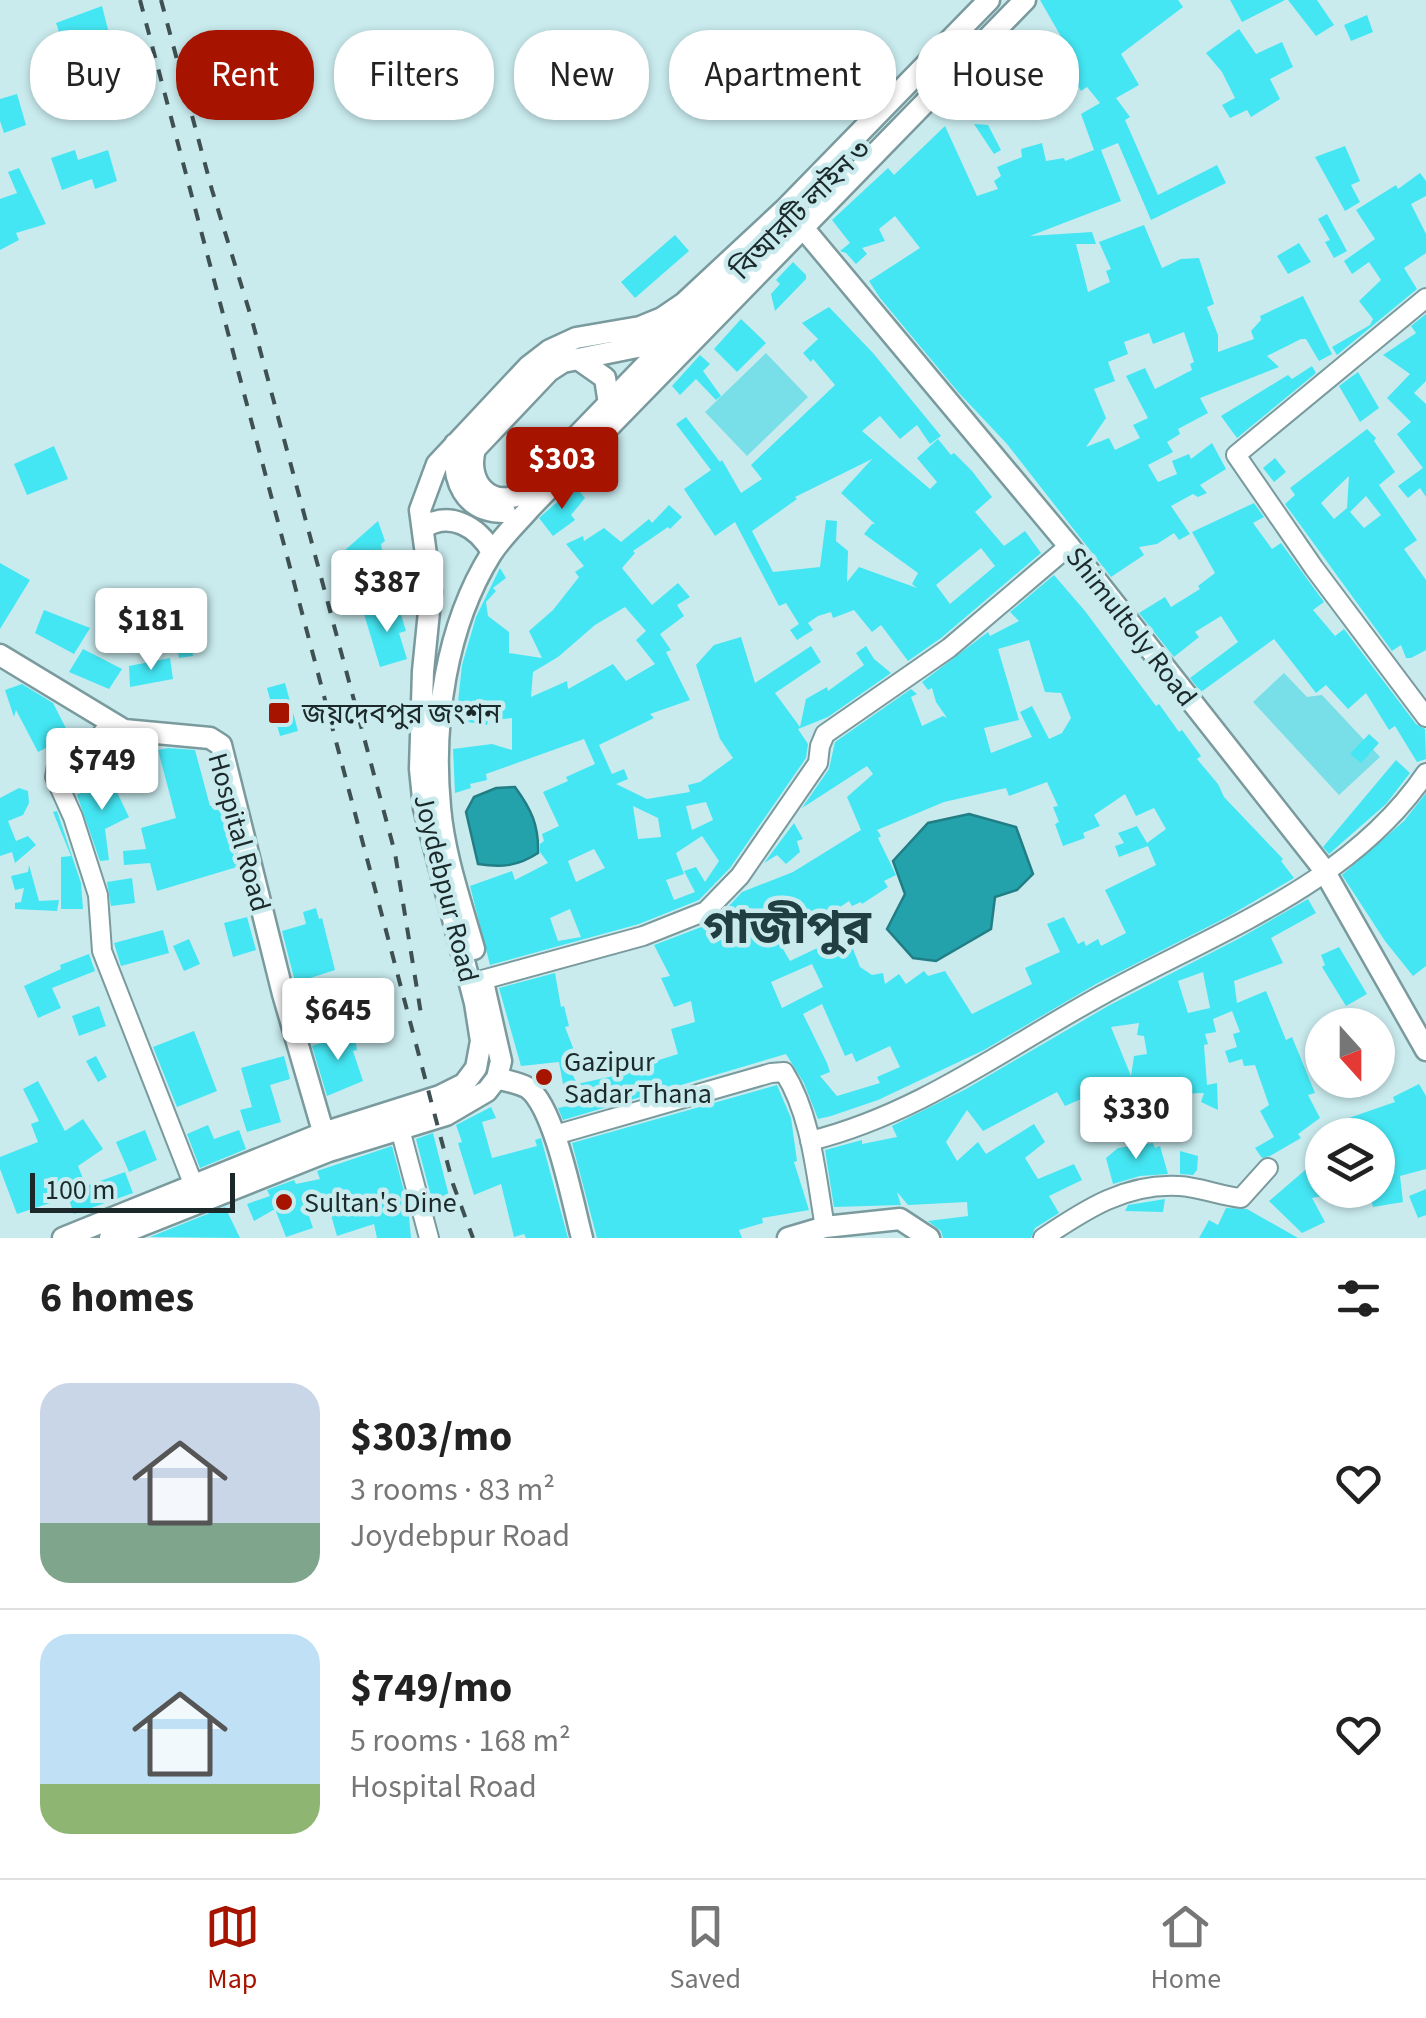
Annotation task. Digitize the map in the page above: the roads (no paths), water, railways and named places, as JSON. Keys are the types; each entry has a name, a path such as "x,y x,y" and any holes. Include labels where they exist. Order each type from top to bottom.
{"main road":[{"path":"793,218 989,0"},
{"name":"বিআরটি লাইন ৩","path":"676,331 648,345 564,362 550,371 475,449 471,461 482,491 495,499 521,494 658,355 676,331 793,218 1006,0"},
{"path":"793,218 990,39 1024,0"},
{"name":"Joydebpur Road","path":"110,1238 432,1099 464,1084 476,1068 481,1041 475,1003 424,808 420,732 431,592 420,510 425,490 437,464 550,350 576,338 640,327 662,318 793,218"},
{"name":"Joydebpur Road","path":"63,1238 194,1186 326,1142 400,1129 464,1107 487,1091 497,1078 499,1046 440,810 438,744 448,664 468,600 492,552 793,218"},
{"name":"Shimultoly Road","path":"793,218 1069,546 1327,874 1426,1050"},
{"path":"578,359 605,378 609,404"},
{"path":"455,444 455,478 474,503 500,513 531,507"},
{"path":"423,528 434,520 466,525 483,536 492,552"},
{"name":"Hospital Road","path":"0,655 124,730 210,738 221,745 283,994 326,1142"},
{"path":"497,1078 528,1088 540,1104 555,1135 582,1238"},
{"path":"788,1238 825,1228 900,1219 930,1238"}],"street":[{"path":"1426,298 1236,455 1314,568 1426,717"},
{"path":"482,980 643,936 706,911 740,876 818,763 825,734 949,648 1069,546"},
{"path":"110,724 96,741 57,766 55,777 73,816 98,895 102,951 194,1186"},
{"path":"810,1142 875,1122 944,1089 1102,995 1327,874 1406,802 1426,773"},
{"path":"555,1135 771,1072 784,1072 810,1142 825,1228"},
{"path":"400,1129 429,1238"},
{"path":"1043,1238 1094,1204 1128,1191 1181,1186 1215,1196 1241,1198 1268,1168"}],"railway":[{"path":"140,0 453,1184 473,1238"},
{"path":"161,0 252,320 395,853 421,1014"}],"place":[{"name":"জয়দেবপুর জংশন","path":"279,713"},
{"name":"Gazipur Sadar Thana","path":"544,1077"},
{"name":"Sultan's Dine","path":"284,1202"}],"district":[{"name":"গাজীপুর","path":"787,926"}]}
